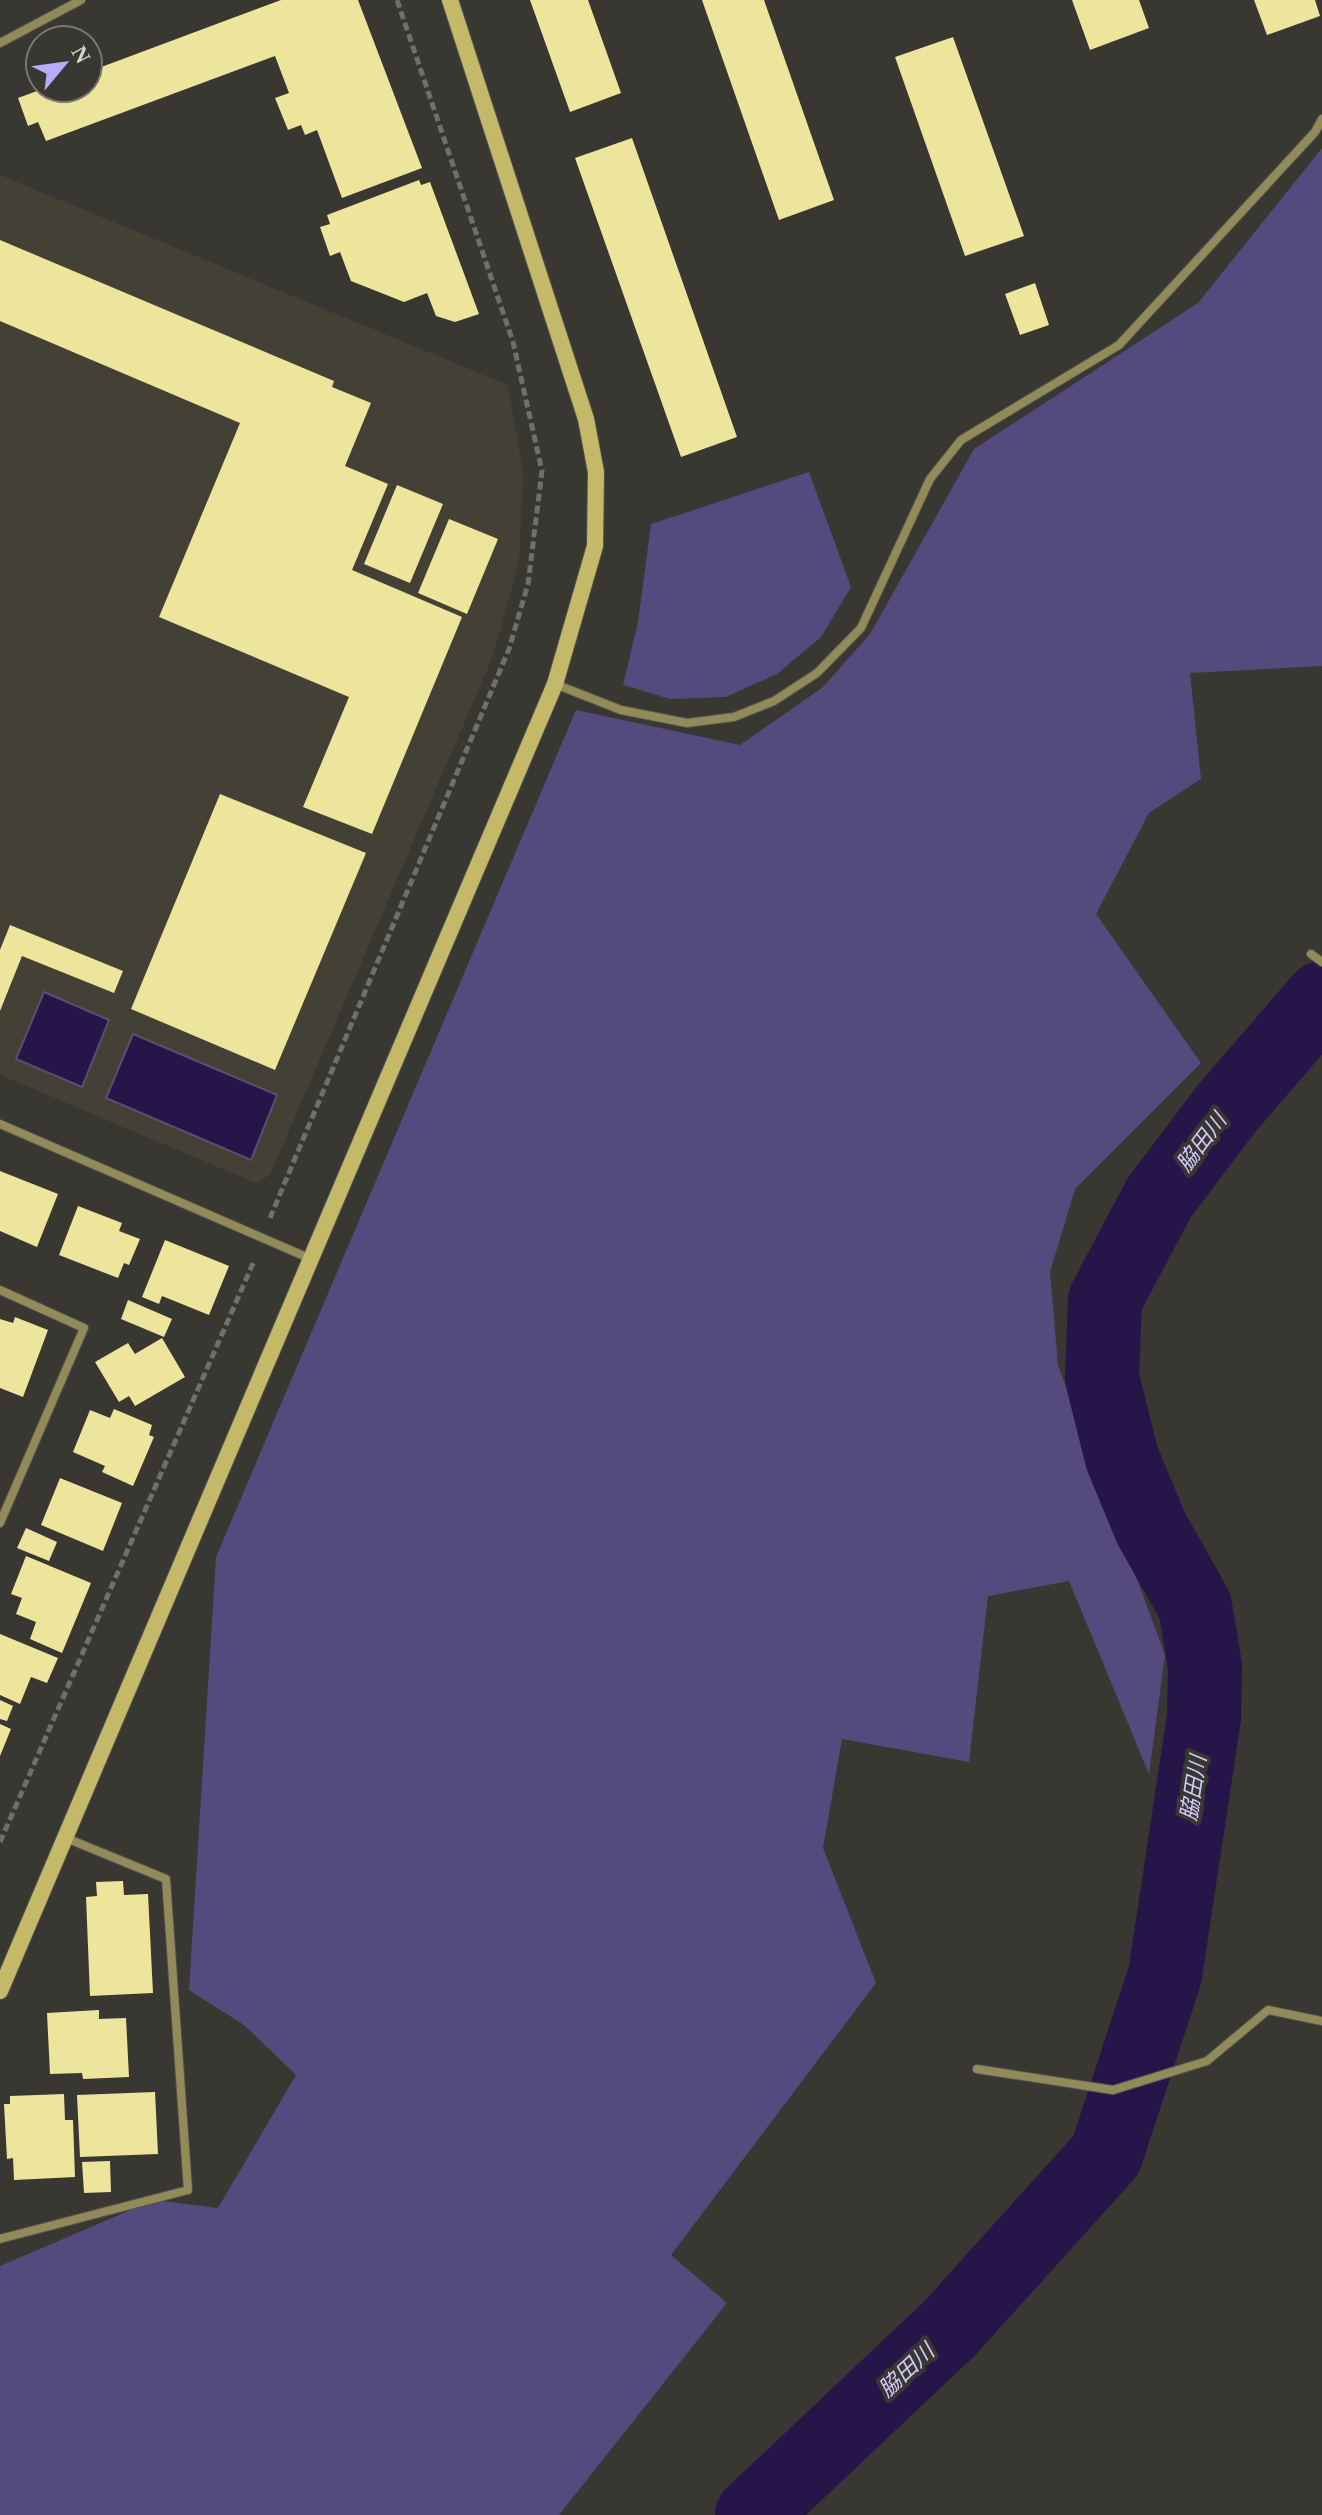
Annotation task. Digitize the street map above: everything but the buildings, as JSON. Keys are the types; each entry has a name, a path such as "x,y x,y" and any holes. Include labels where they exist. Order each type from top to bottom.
{"street":[{"path":"0,43 81,0"},
{"path":"0,1991 555,684 595,546 596,472 586,419 450,0"},
{"path":"555,684 621,710 687,723 734,717 774,701 817,673 861,628 930,479 961,440 1119,345 1315,132 1322,119"},
{"path":"1311,954 1322,962"},
{"path":"0,1124 311,1259"},
{"path":"0,1290 84,1328 0,1523"},
{"path":"0,2239 188,2190 166,1879 66,1838"},
{"path":"977,2069 1113,2090 1207,2061 1268,2010 1322,2021"}],"path":[{"path":"0,1842 262,1238 509,649 528,584 542,471 513,342 397,0"}],"shaded area":[{"path":"1322,148 1322,666 1190,673 1201,779 1149,813 1096,914 1201,1063 1075,1189 1050,1272 1058,1365 1165,1655 1149,1774 1069,1581 988,1596 969,1762 842,1739 823,1848 876,1983 671,2255 727,2303 559,2515 0,2515 0,2266 154,2200 218,2208 296,2075 244,2025 189,1990 216,1557 576,710 740,745 823,687 870,634 974,449 1198,303"},
{"path":"0,175 508,385 523,472 519,562 493,656 270,1175 256,1183 0,1075"},
{"path":"809,472 851,587 821,637 777,674 726,697 670,699 623,685 638,622 651,524"},
{"path":"44,992 109,1020 82,1087 16,1059"},
{"path":"133,1034 277,1095 251,1160 106,1098"}],"waterway":[{"name":"脇田川","path":"752,2515 950,2328 1106,2155 1165,1975 1204,1717 1205,1666 1195,1606 1151,1528 1122,1458 1102,1378 1105,1300 1159,1198 1227,1108 1322,998"}]}
